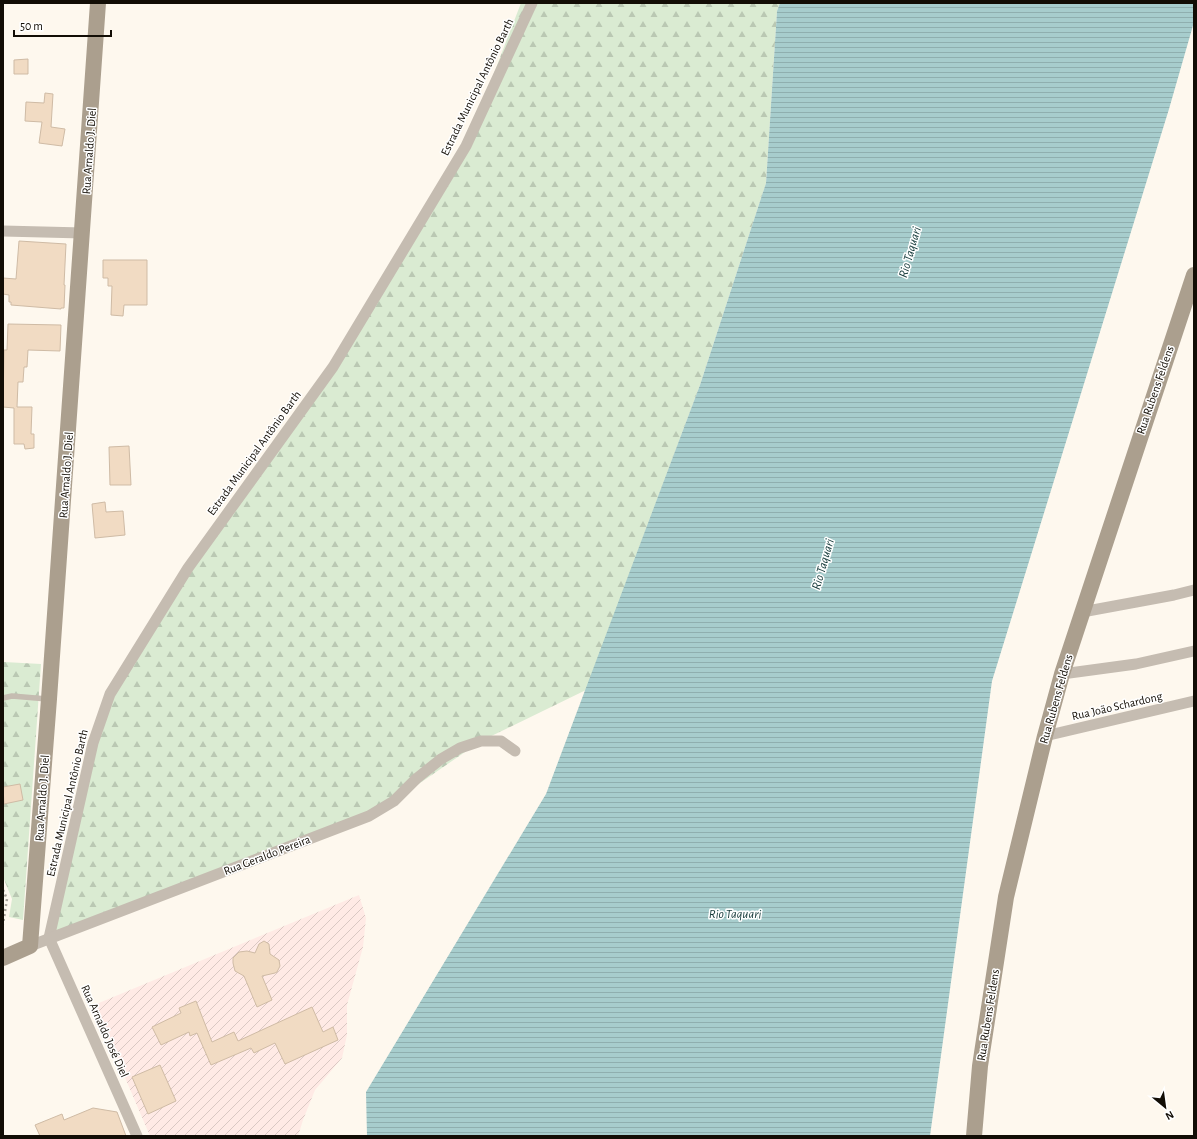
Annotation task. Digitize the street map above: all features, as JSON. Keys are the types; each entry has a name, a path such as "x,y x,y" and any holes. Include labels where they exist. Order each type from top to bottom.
{"street":[{"name":"Rua Arnaldo J. Diel","path":"30,946 83,233 98,3"},
{"name":"Estrada Municipal Antônio Barth","path":"49,938 93,743 110,694 188,568 337,360 466,146 532,3"},
{"path":"3,231 83,233"},
{"name":"Rua Rubens Feldens","path":"974,1136 980,1066 1006,897 1045,736 1062,674 1082,612 1194,275"},
{"path":"1082,612 1194,590"},
{"path":"1062,674 1136,664 1194,651"},
{"name":"Rua João Schardong","path":"1045,736 1194,701"},
{"name":"Rua Geraldo Pereira","path":"3,958 49,938 369,816 394,801 440,759 460,748 481,741 501,740 515,751"},
{"name":"Rua Arnaldo José Diel","path":"49,938 137,1136"}],"lane":[{"path":"3,698 12,696 49,699"}],"path":[{"path":"3,890 7,899 3,924"}],"shaded area":[{"path":"359,895 366,918 363,947 347,1005 347,1035 342,1058 315,1090 298,1136 150,1136 94,1005"}],"green space":[{"path":"521,3 780,3 777,11 766,183 700,385 586,690 481,741 394,801 49,938 110,694 188,568 333,367 466,146"},
{"path":"4,662 41,664 23,920 9,917 12,899 3,877"}],"water":[{"name":"Rio Taquari","path":"780,3 1194,3 1194,22 1169,109 992,681 930,1136 367,1136 366,1092 546,794 700,385 766,183 777,11"}],"building":[{"path":"28,59 28,74 14,74 14,60"},
{"path":"45,93 53,94 51,127 65,129 62,146 39,143 42,122 25,121 26,102 44,103"},
{"path":"19,241 66,244 64,308 11,305 11,302 9,302 9,295 3,294 3,278 16,279"},
{"path":"103,260 147,260 147,305 124,305 123,316 111,315 112,286 108,286 108,278 103,278"},
{"path":"8,324 61,325 60,351 28,350 27,367 24,367 23,382 18,382 17,407 32,407 31,434 34,434 34,448 25,449 24,444 14,444 14,408 3,407 4,350 7,350"},
{"path":"129,446 131,485 110,485 109,447"},
{"path":"105,502 106,512 123,511 125,535 95,538 92,504"},
{"path":"20,784 23,800 4,804 3,787"},
{"path":"264,941 269,944 270,954 279,960 280,966 277,972 262,976 272,1000 257,1007 244,976 235,971 233,958 239,952 247,951 255,953 259,944"},
{"path":"196,1001 212,1042 234,1032 238,1041 312,1007 323,1032 333,1027 338,1040 285,1064 275,1043 254,1053 251,1048 211,1065 197,1033 190,1036 189,1032 161,1045 152,1027 181,1013 179,1008"},
{"path":"160,1065 176,1101 148,1114 132,1077"},
{"path":"93,1108 117,1112 126,1136 40,1136 35,1125 62,1114 64,1120"}]}
